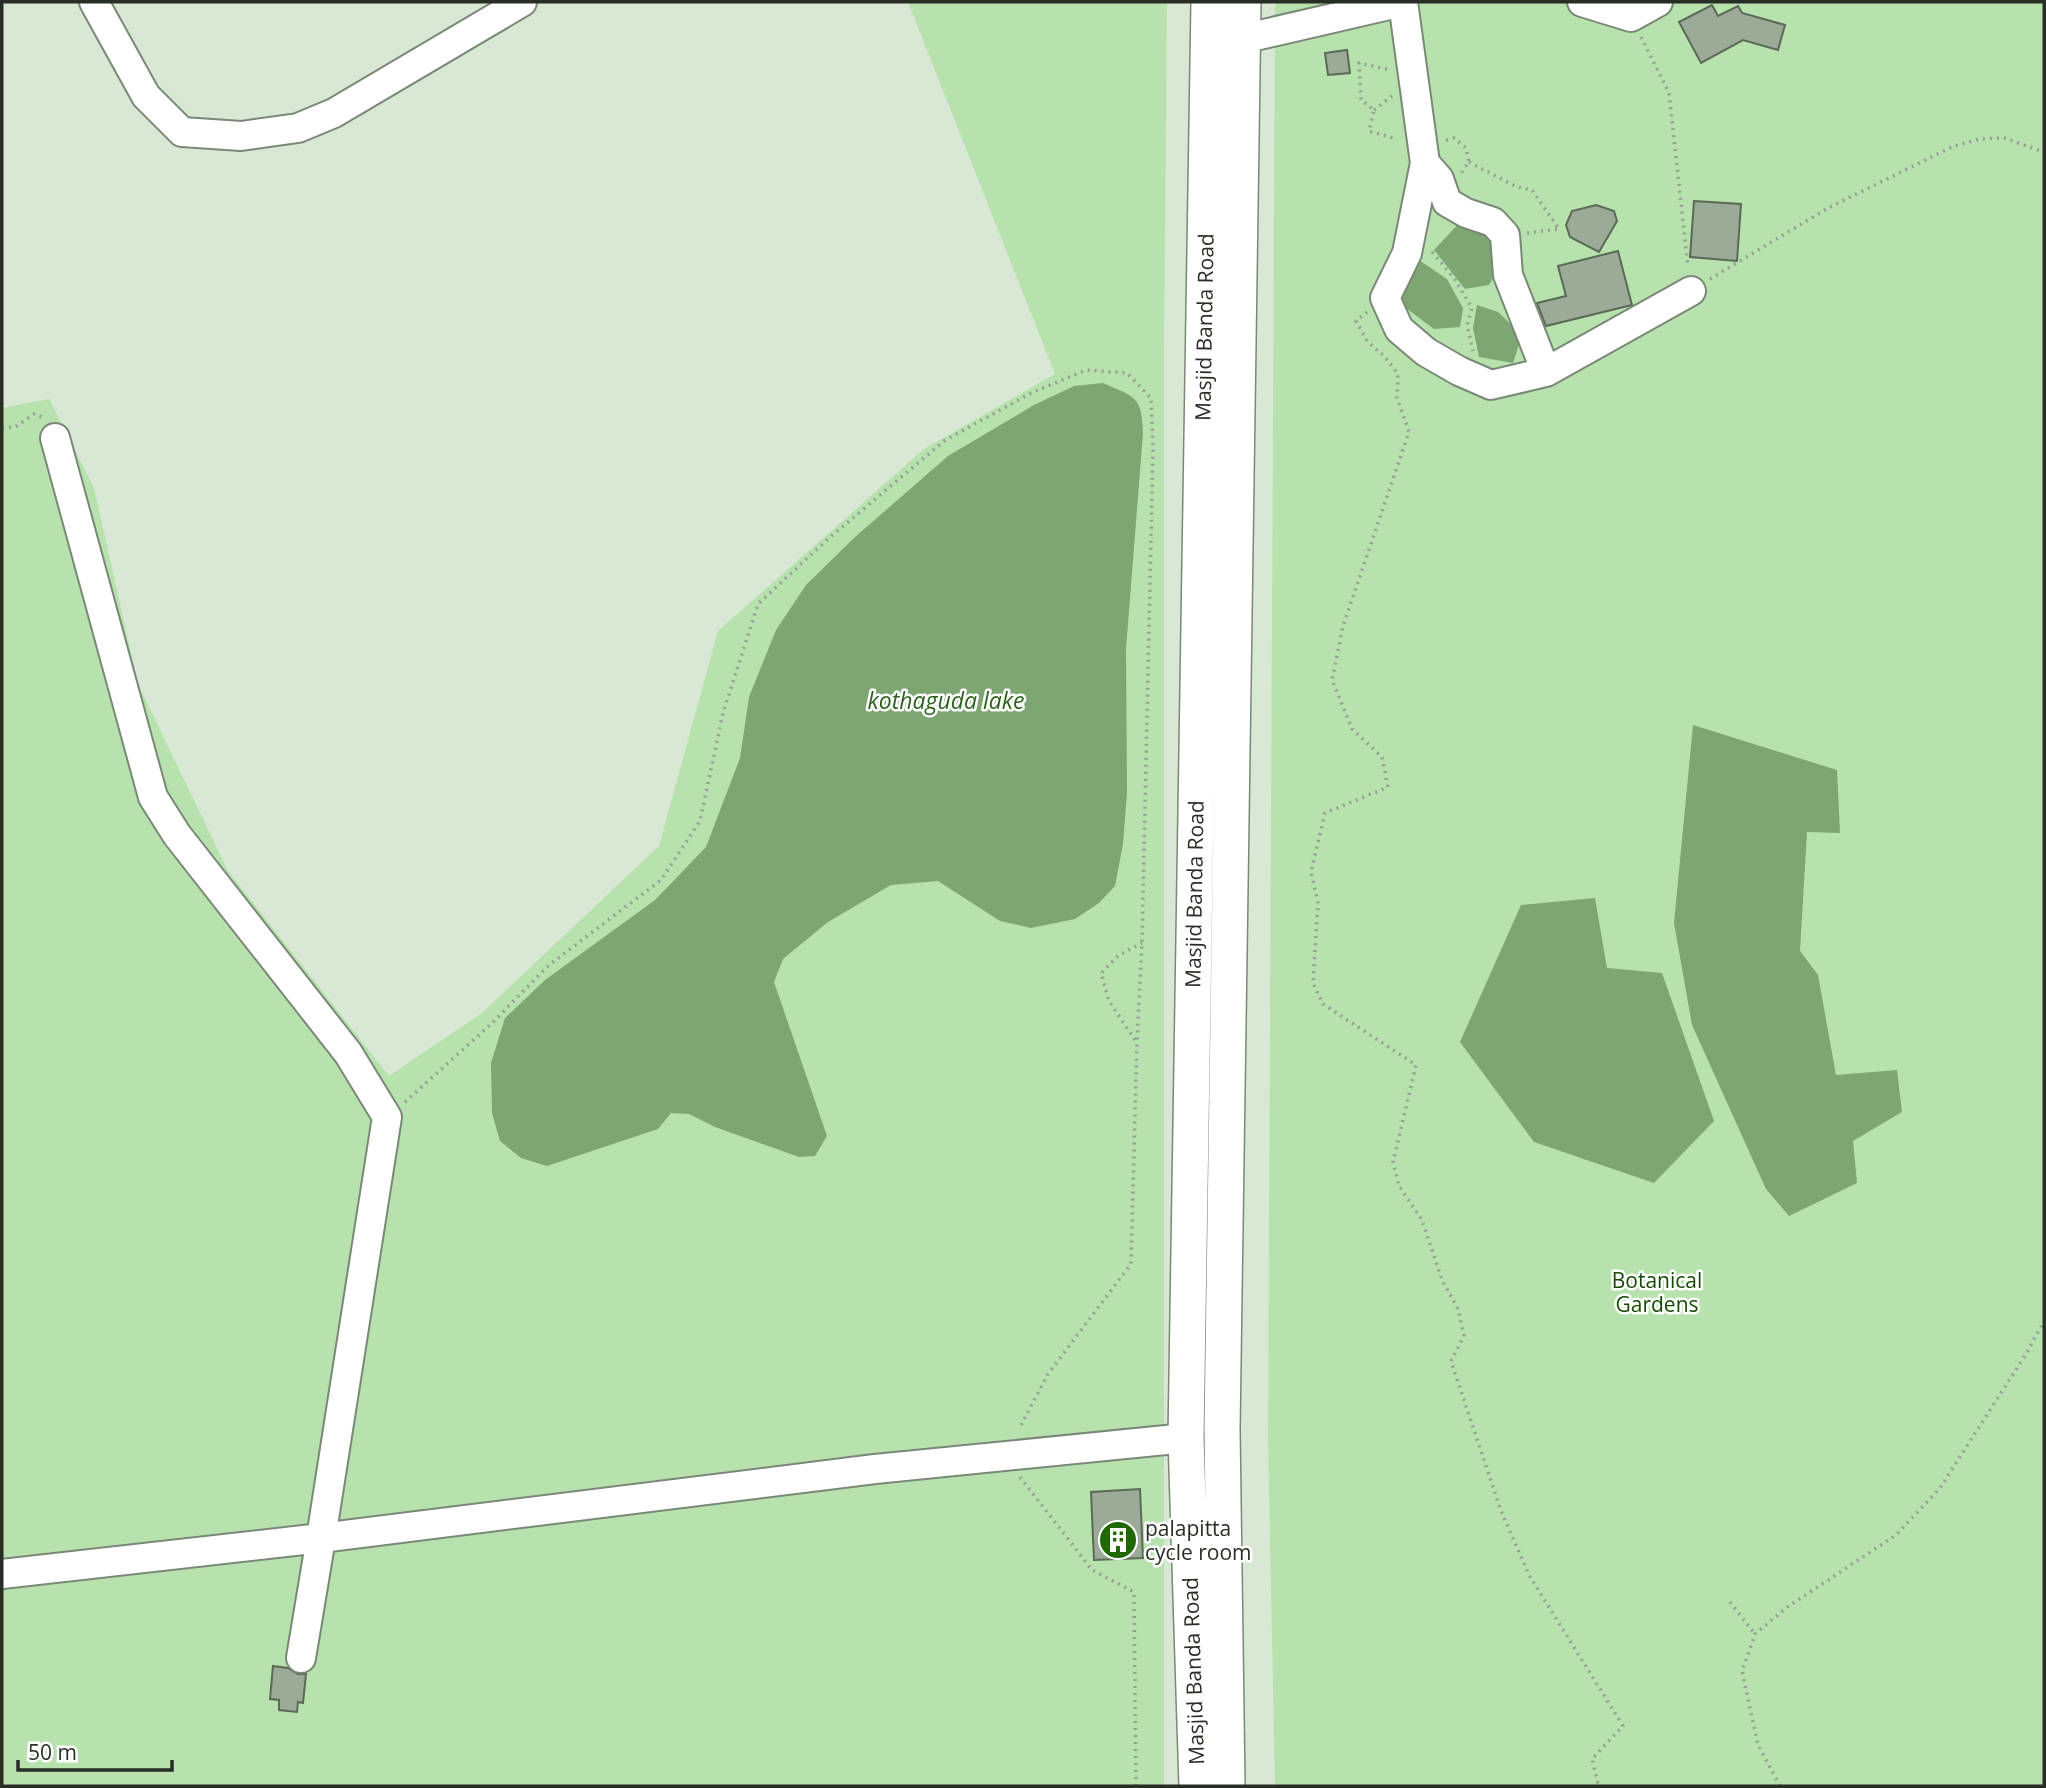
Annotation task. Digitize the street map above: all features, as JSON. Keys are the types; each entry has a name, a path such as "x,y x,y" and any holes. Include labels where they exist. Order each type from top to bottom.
{"main road":[{"name":"Masjid Banda Road","path":"1197,1786 1186,1438 1209,2"},
{"path":"1208,138 1221,76 1222,2"},
{"name":"Masjid Banda Road","path":"1227,1786 1222,1429 1242,2"}],"street":[{"path":"94,2 146,96 183,132 241,136 298,128 334,113 522,2"},
{"path":"1242,39 1402,2 1424,155 1407,253 1385,298 1399,329 1426,352 1459,371 1492,385 1546,372 1691,291"},
{"path":"1582,2 1631,17 1658,2"},
{"path":"1424,155 1439,179 1447,202 1466,213 1493,222 1505,235 1508,275 1546,372"},
{"path":"55,438 153,797 177,835 348,1052 387,1117 301,1658"},
{"path":"2,1574 321,1538 848,1472 1186,1438"}],"path":[{"path":"1631,17 1669,93 1691,291 1828,208 1954,146 1980,139 2004,138 2044,152"},
{"path":"1374,110 1361,100 1360,63 1391,70"},
{"path":"1394,91 1392,98 1374,110 1369,131 1424,155"},
{"path":"1469,162 1517,187 1532,190 1559,229 1505,235"},
{"path":"1444,266 1472,308 1467,325"},
{"path":"1385,298 1356,321 1367,341 1385,357 1398,374 1397,398 1409,432 1343,626 1332,680 1352,729 1382,757 1388,787 1325,813 1311,872 1318,903 1313,983 1323,1004 1416,1065 1392,1162 1399,1186 1422,1220 1442,1280 1458,1309 1464,1336 1451,1362 1502,1511 1529,1575 1623,1726 1591,1759 1598,1783 1602,1786"},
{"path":"387,1117 490,1025 549,965 661,880 699,821 723,713 758,604 828,539 944,441 1031,393 1086,370 1127,373 1152,398 1153,447 1142,943 1130,1264 1048,1374 1005,1457 1092,1570 1134,1592 1136,1786"},
{"path":"2,428 15,427 34,414 48,420 55,438"},
{"path":"1137,1041 1109,1001 1101,973 1119,955 1142,943"},
{"path":"1780,1786 1758,1745 1742,1671 1755,1634 1786,1608 1896,1535 1940,1488 2026,1354 2044,1321"},
{"path":"1730,1602 1755,1634"}],"green space":[{"path":"908,2 1167,2 1164,361 1164,1786 2,1786 2,408 49,399 94,488 138,684 228,871 389,1076 482,1013 659,846 718,631 924,449 1055,374"},
{"name":"Botanical Gardens","path":"1275,2 2044,2 2044,1786 1275,1786 1268,1438"}],"water":[{"path":"1462,220 1494,235 1499,268 1489,285 1465,289 1434,250"},
{"path":"1419,260 1447,279 1463,308 1460,327 1434,329 1395,300"},
{"path":"1477,305 1498,312 1522,335 1513,363 1479,357 1473,328"},
{"name":"kothaguda lake","path":"1103,383 1135,399 1141,412 1143,433 1126,649 1127,793 1123,844 1115,886 1099,903 1075,919 1031,928 1000,921 938,881 891,885 828,922 783,959 774,982 827,1136 815,1156 799,1157 715,1127 689,1114 671,1113 658,1129 547,1166 521,1158 500,1141 492,1113 491,1063 505,1018 545,980 655,900 706,847 740,758 749,697 776,630 806,585 855,537 948,456 1034,405 1074,386"},
{"path":"1693,725 1837,770 1840,833 1807,832 1800,951 1818,975 1836,1075 1897,1070 1902,1112 1853,1141 1857,1183 1789,1216 1766,1189 1692,1025 1674,923"},
{"path":"1595,898 1607,968 1662,973 1714,1121 1654,1183 1534,1142 1460,1042 1521,905"}],"building":[{"path":"1712,5 1718,16 1738,6 1742,13 1785,25 1778,50 1743,40 1701,63 1679,22"},
{"path":"1347,50 1350,73 1328,75 1325,53"},
{"path":"1694,201 1741,204 1737,261 1690,257"},
{"path":"1596,205 1614,211 1617,221 1599,252 1570,237 1566,225 1572,211"},
{"path":"1618,251 1632,305 1546,326 1537,303 1566,296 1558,266"},
{"name":"palapitta cycle room","path":"1140,1489 1143,1558 1094,1560 1091,1492"},
{"path":"273,1666 306,1674 303,1703 298,1702 297,1712 279,1710 279,1700 270,1699"}],"place":[{"name":"palapitta cycle room","path":"1118,1540"}]}
